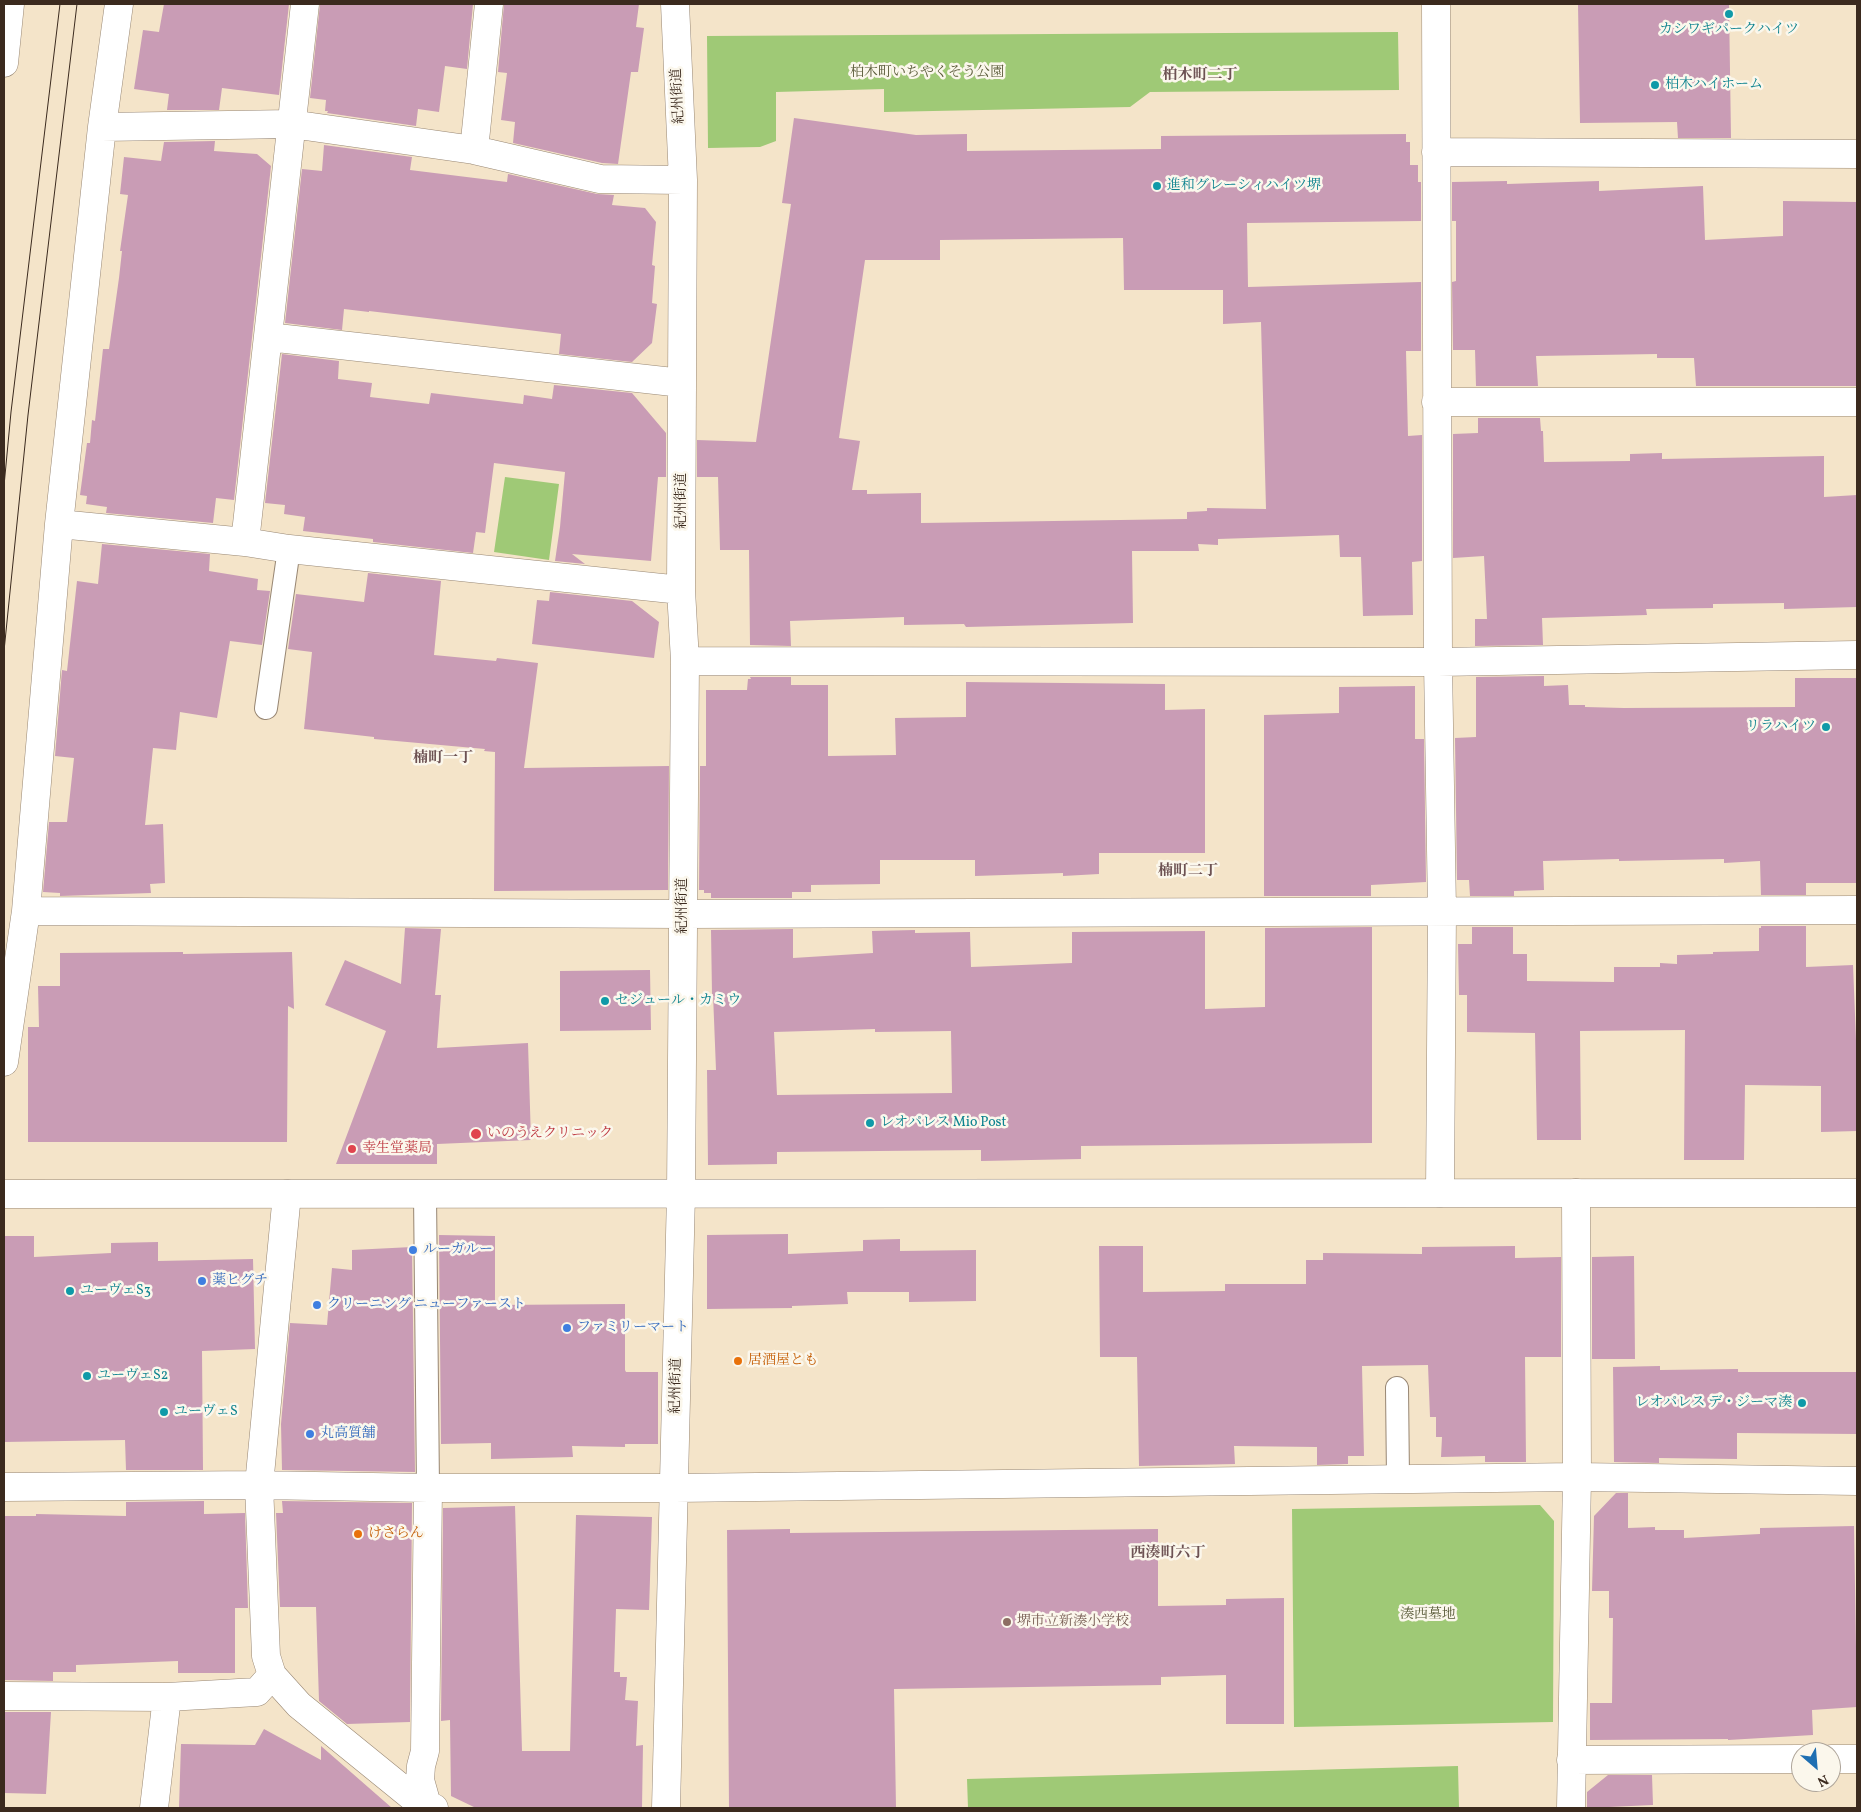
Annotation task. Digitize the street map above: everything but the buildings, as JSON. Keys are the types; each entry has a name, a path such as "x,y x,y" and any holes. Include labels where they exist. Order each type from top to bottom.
{"street":[{"path":"4,63 10,4"},
{"path":"4,1062 26,912 59,524 102,127 119,4"},
{"path":"245,542 305,4"},
{"path":"474,150 489,4"},
{"name":"紀州街道","path":"666,1808 681,1194 685,660 681,590 683,180 675,4"},
{"path":"1436,4 1436,402 1442,911 1440,1193"},
{"path":"102,127 291,124 474,150 600,179 683,180"},
{"path":"1436,152 1857,154"},
{"path":"268,337 682,383"},
{"path":"1436,402 1857,402"},
{"path":"59,524 245,542 289,549 681,590"},
{"path":"685,660 1438,662 1857,656"},
{"path":"26,912 683,914 1857,910"},
{"path":"1571,1808 1577,1477 1576,1193"},
{"path":"4,1194 1857,1193"},
{"path":"287,1194 259,1485 266,1656 272,1676 299,1705 411,1796 428,1807"},
{"path":"4,1487 259,1485 428,1488 675,1488 1577,1477 1857,1481"},
{"path":"428,1488 425,1751 420,1780 428,1807"},
{"path":"4,1696 167,1697 257,1692 272,1676"},
{"path":"154,1808 167,1697"},
{"path":"1571,1760 1791,1759"},
{"path":"1841,1759 1857,1759"}],"lane":[{"path":"266,708 289,549"},
{"path":"425,1194 428,1488"},
{"path":"1397,1388 1398,1479"}],"green space":[{"name":"柏木町いちやくそう公園","path":"1398,32 1399,90 1150,92 1130,107 884,112 884,89 776,92 776,141 760,147 708,148 707,36"},
{"path":"505,477 559,484 549,560 494,552"},
{"name":"湊西墓地","path":"1540,1505 1554,1521 1553,1722 1294,1727 1292,1509"},
{"path":"1458,1766 1459,1808 968,1808 967,1779"}],"tram line":[{"path":"4,486 11,412 60,4"},
{"path":"4,651 28,415 77,4"}],"place":[{"name":"カシワギパークハイツ","path":"1729,14"},
{"name":"柏木ハイホーム","path":"1655,85"},
{"name":"進和グレーシィハイツ堺","path":"1157,186"},
{"name":"リラハイツ","path":"1826,727"},
{"name":"セジュール・カミウ","path":"605,1001"},
{"name":"レオパレス Mio Post","path":"870,1123"},
{"name":"いのうえクリニック","path":"476,1134"},
{"name":"幸生堂薬局","path":"352,1149"},
{"name":"ルーガルー","path":"413,1250"},
{"name":"薬ヒグチ","path":"202,1281"},
{"name":"ユーヴェS3","path":"70,1291"},
{"name":"クリーニング ニューファースト","path":"317,1305"},
{"name":"ファミリーマート","path":"567,1328"},
{"name":"居酒屋とも","path":"738,1361"},
{"name":"ユーヴェS2","path":"87,1376"},
{"name":"レオパレス デ・ジーマ湊","path":"1802,1403"},
{"name":"ユーヴェS","path":"164,1412"},
{"name":"丸高質舗","path":"310,1434"},
{"name":"けさらん","path":"358,1534"},
{"name":"堺市立新湊小学校","path":"1007,1622"}],"district":[{"name":"柏木町二丁","path":"1200,76"},
{"name":"楠町一丁","path":"443,759"},
{"name":"楠町二丁","path":"1188,872"},
{"name":"西湊町六丁","path":"1168,1554"}]}
